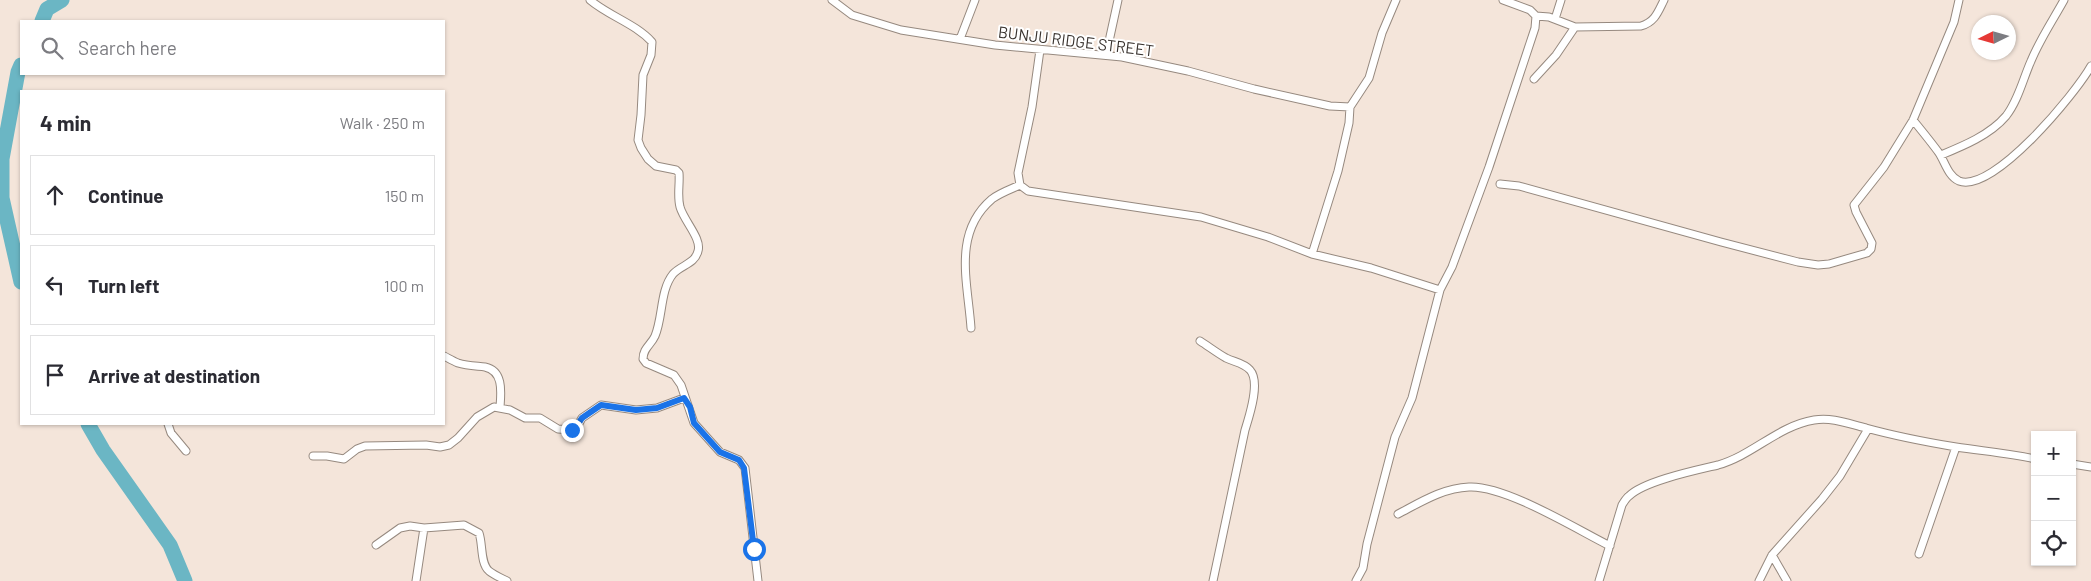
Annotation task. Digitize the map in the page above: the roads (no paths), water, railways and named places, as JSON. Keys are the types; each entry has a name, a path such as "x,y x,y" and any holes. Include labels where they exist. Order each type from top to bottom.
{"street":[{"path":"590,0 601,9 645,34 652,42 651,55 643,75 638,140 648,159 656,166 676,170 679,173 678,194 680,205 688,226 698,238 698,254 690,264 674,274 667,285 655,337 644,350 643,359 646,363 674,375 681,385 694,423 720,452 739,460 744,468 758,581"},
{"name":"BUNJU RIDGE STREET","path":"832,0 852,15 901,30 980,44 1106,55 1155,64 1330,106 1350,107"},
{"path":"960,39 975,0"},
{"path":"1106,55 1118,0"},
{"path":"1312,254 1338,171 1349,123 1350,107 1369,78 1382,33 1396,0"},
{"path":"1503,0 1530,10 1536,16 1555,19 1575,27 1617,27 1649,23 1654,20 1664,0"},
{"path":"1555,19 1561,0"},
{"path":"1500,184 1519,186 1798,262 1818,265 1829,264 1866,253 1871,249 1872,243 1854,205 1884,168 1913,120 1954,22 1959,0"},
{"path":"1940,155 1961,146 1995,127 2006,115 2039,44 2064,0"},
{"path":"1356,581 1363,568 1395,438 1412,398 1440,290 1452,267 1489,167 1535,28 1536,16"},
{"path":"1534,79 1556,55 1575,27"},
{"path":"1040,50 1032,107 1018,173 1020,184 1028,191 1201,217 1268,237 1312,254 1371,268 1440,290"},
{"path":"1913,120 1940,155 1948,171 1957,180 1964,182 1978,178 2002,167 2043,128 2084,78 2091,66"},
{"path":"971,328 964,259 965,248 971,229 976,218 994,198 1020,184"},
{"path":"1200,341 1226,358 1246,366 1252,371 1254,377 1251,412 1245,430 1213,581"},
{"path":"445,357 459,364 488,368 495,373 500,380 502,391 500,407"},
{"path":"312,456 327,456 344,460 357,449 365,446 426,445 440,447 449,445 477,417 487,410 500,407 525,418 540,418 558,429 572,430 582,418 601,405 636,410 657,408 684,398"},
{"path":"1599,581 1622,505 1629,495 1642,488 1722,464 1742,455 1770,437 1814,420 1844,421 1868,429 1956,447 2004,452 2031,457"},
{"path":"168,425 171,433 186,451"},
{"path":"1759,581 1772,555 1840,476 1868,429"},
{"path":"1919,554 1956,447"},
{"path":"2076,464 2091,466"},
{"path":"1398,514 1446,491 1469,487 1488,488 1518,500 1610,546"},
{"path":"376,546 400,528 410,526 424,528 464,525 479,533 482,540 484,563 488,570 496,579 507,581"},
{"path":"416,581 424,528"},
{"path":"1772,555 1787,581"}],"waterway":[{"path":"42,20 47,9 62,0"},
{"path":"20,67 2,159 2,198 20,278"},
{"path":"89,425 103,450 170,545 185,581"}]}
